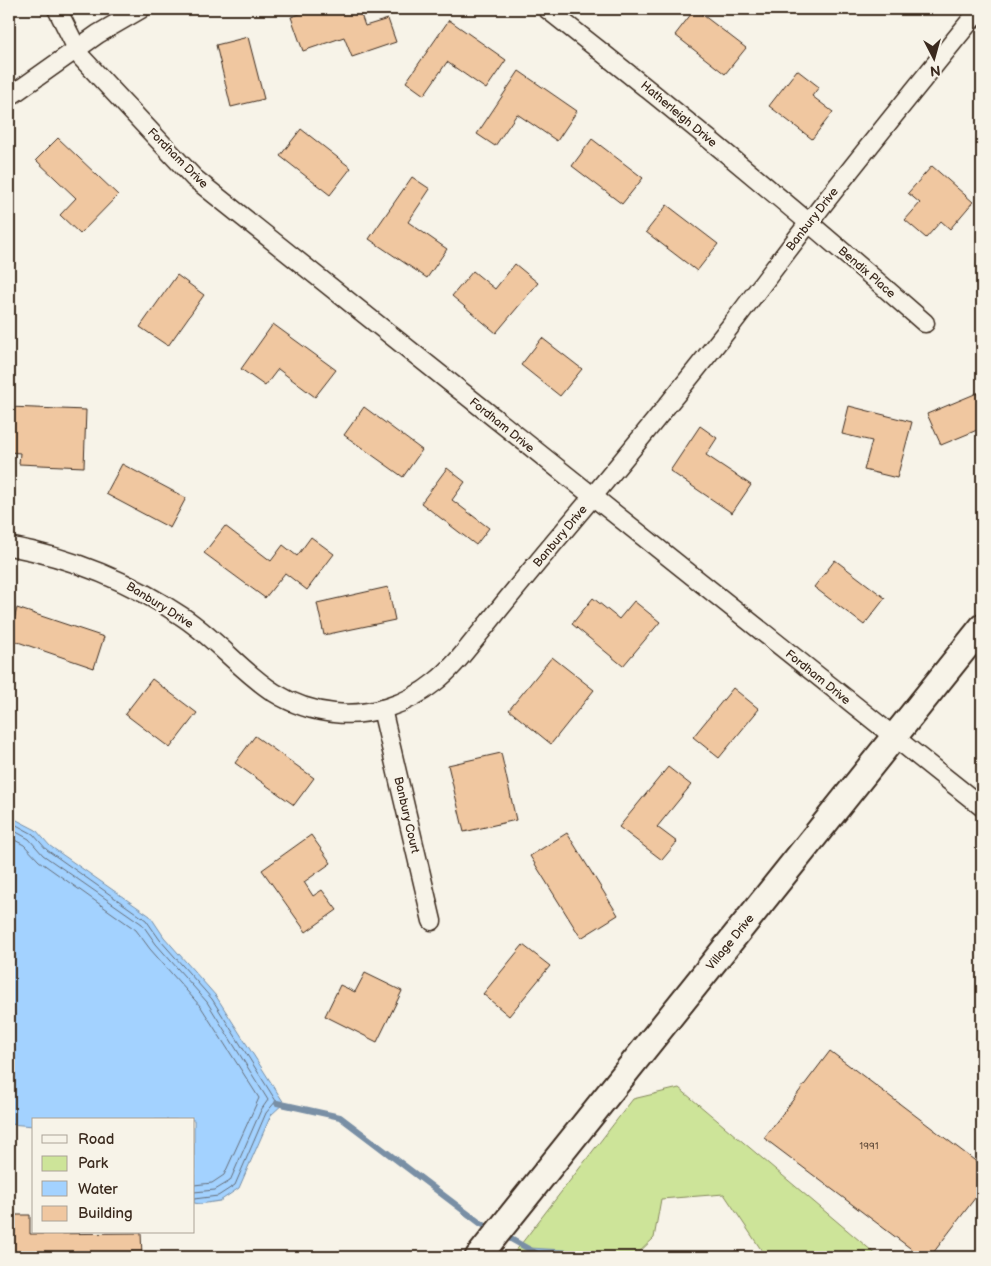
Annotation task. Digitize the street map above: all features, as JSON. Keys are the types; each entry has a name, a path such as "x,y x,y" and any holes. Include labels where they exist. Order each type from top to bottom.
{"main road":[{"name":"Village Drive","path":"478,1257 982,627"}],"street":[{"name":"Fordham Drive","path":"57,9 76,49 194,178 982,807"},
{"path":"9,98 76,49 141,9"},
{"name":"Hatherleigh Drive","path":"547,9 632,76 809,222"},
{"name":"Banbury Drive","path":"9,546 41,552 88,567 147,595 185,618 220,647 252,678 290,703 338,714 358,714 382,709 420,693 450,668 592,497 728,329 809,222 980,9"},
{"name":"Bendix Place","path":"809,222 925,323"},
{"name":"Banbury Court","path":"382,709 432,921"}],"green space":[{"path":"679,1088 879,1257 766,1257 724,1194 661,1199 654,1238 634,1257 511,1257 633,1099"}],"water":[{"path":"9,812 13,818 36,830 50,846 150,916 164,937 216,996 284,1103 271,1115 239,1188 220,1201 200,1204 195,1203 195,1118 32,1118 32,1126 9,1124"},
{"path":"530,1248 581,1251 592,1257 533,1257"}],"building":[{"path":"314,9 359,9 365,26 388,19 396,42 352,57 344,37 303,51 291,17"},
{"path":"695,9 746,48 725,74 675,35"},
{"path":"449,20 506,60 486,89 447,62 424,95 406,82"},
{"path":"248,37 264,99 231,107 216,45"},
{"path":"797,70 819,87 812,96 833,112 812,139 769,106"},
{"path":"519,71 577,111 557,141 517,114 495,146 477,134"},
{"path":"301,129 351,168 330,195 280,156"},
{"path":"58,138 118,195 80,234 60,215 76,198 36,160"},
{"path":"592,139 643,178 622,204 572,166"},
{"path":"932,166 973,202 950,229 941,221 926,238 905,220 920,203 908,193"},
{"path":"412,177 430,189 408,222 447,249 427,278 369,239"},
{"path":"667,205 718,244 697,271 646,232"},
{"path":"515,264 538,283 496,333 452,296 473,271 495,289"},
{"path":"177,275 204,295 168,346 140,327"},
{"path":"273,324 336,370 315,397 278,369 265,386 241,369"},
{"path":"542,338 582,369 560,396 521,365"},
{"path":"982,391 982,428 941,445 927,414"},
{"path":"849,406 912,422 897,478 864,470 872,441 842,434"},
{"path":"9,407 86,410 84,467 19,464 20,453 9,452"},
{"path":"364,407 422,450 403,477 344,435"},
{"path":"700,426 717,438 706,455 751,485 732,513 670,471"},
{"path":"122,464 186,498 170,528 106,494"},
{"path":"447,468 465,482 452,500 489,528 476,545 421,503"},
{"path":"225,526 271,561 283,545 297,556 311,537 334,554 307,590 285,573 265,598 204,553"},
{"path":"835,560 885,598 864,625 814,587"},
{"path":"388,587 395,620 324,635 317,603"},
{"path":"593,598 619,619 634,601 660,622 623,666 572,624"},
{"path":"17,608 104,637 94,668 9,639"},
{"path":"552,657 594,690 551,744 509,710"},
{"path":"152,679 197,713 170,748 125,714"},
{"path":"733,688 759,709 719,758 693,737"},
{"path":"255,736 314,778 294,805 235,763"},
{"path":"501,753 516,820 464,832 448,765"},
{"path":"668,767 691,785 657,827 677,842 662,860 619,827"},
{"path":"567,833 618,915 581,938 530,856"},
{"path":"311,835 331,863 304,882 313,896 322,890 337,910 306,932 262,870"},
{"path":"523,945 550,966 509,1016 483,994"},
{"path":"365,973 402,991 377,1042 325,1016 340,985 355,992"},
{"path":"830,1051 982,1166 982,1189 930,1257 922,1257 764,1138"},
{"path":"9,1215 30,1215 30,1234 141,1234 142,1256 242,1255 242,1257 9,1257"}],"waterway":[{"path":"277,1103 340,1117 480,1223 493,1230"},
{"path":"502,1234 543,1257"}]}
